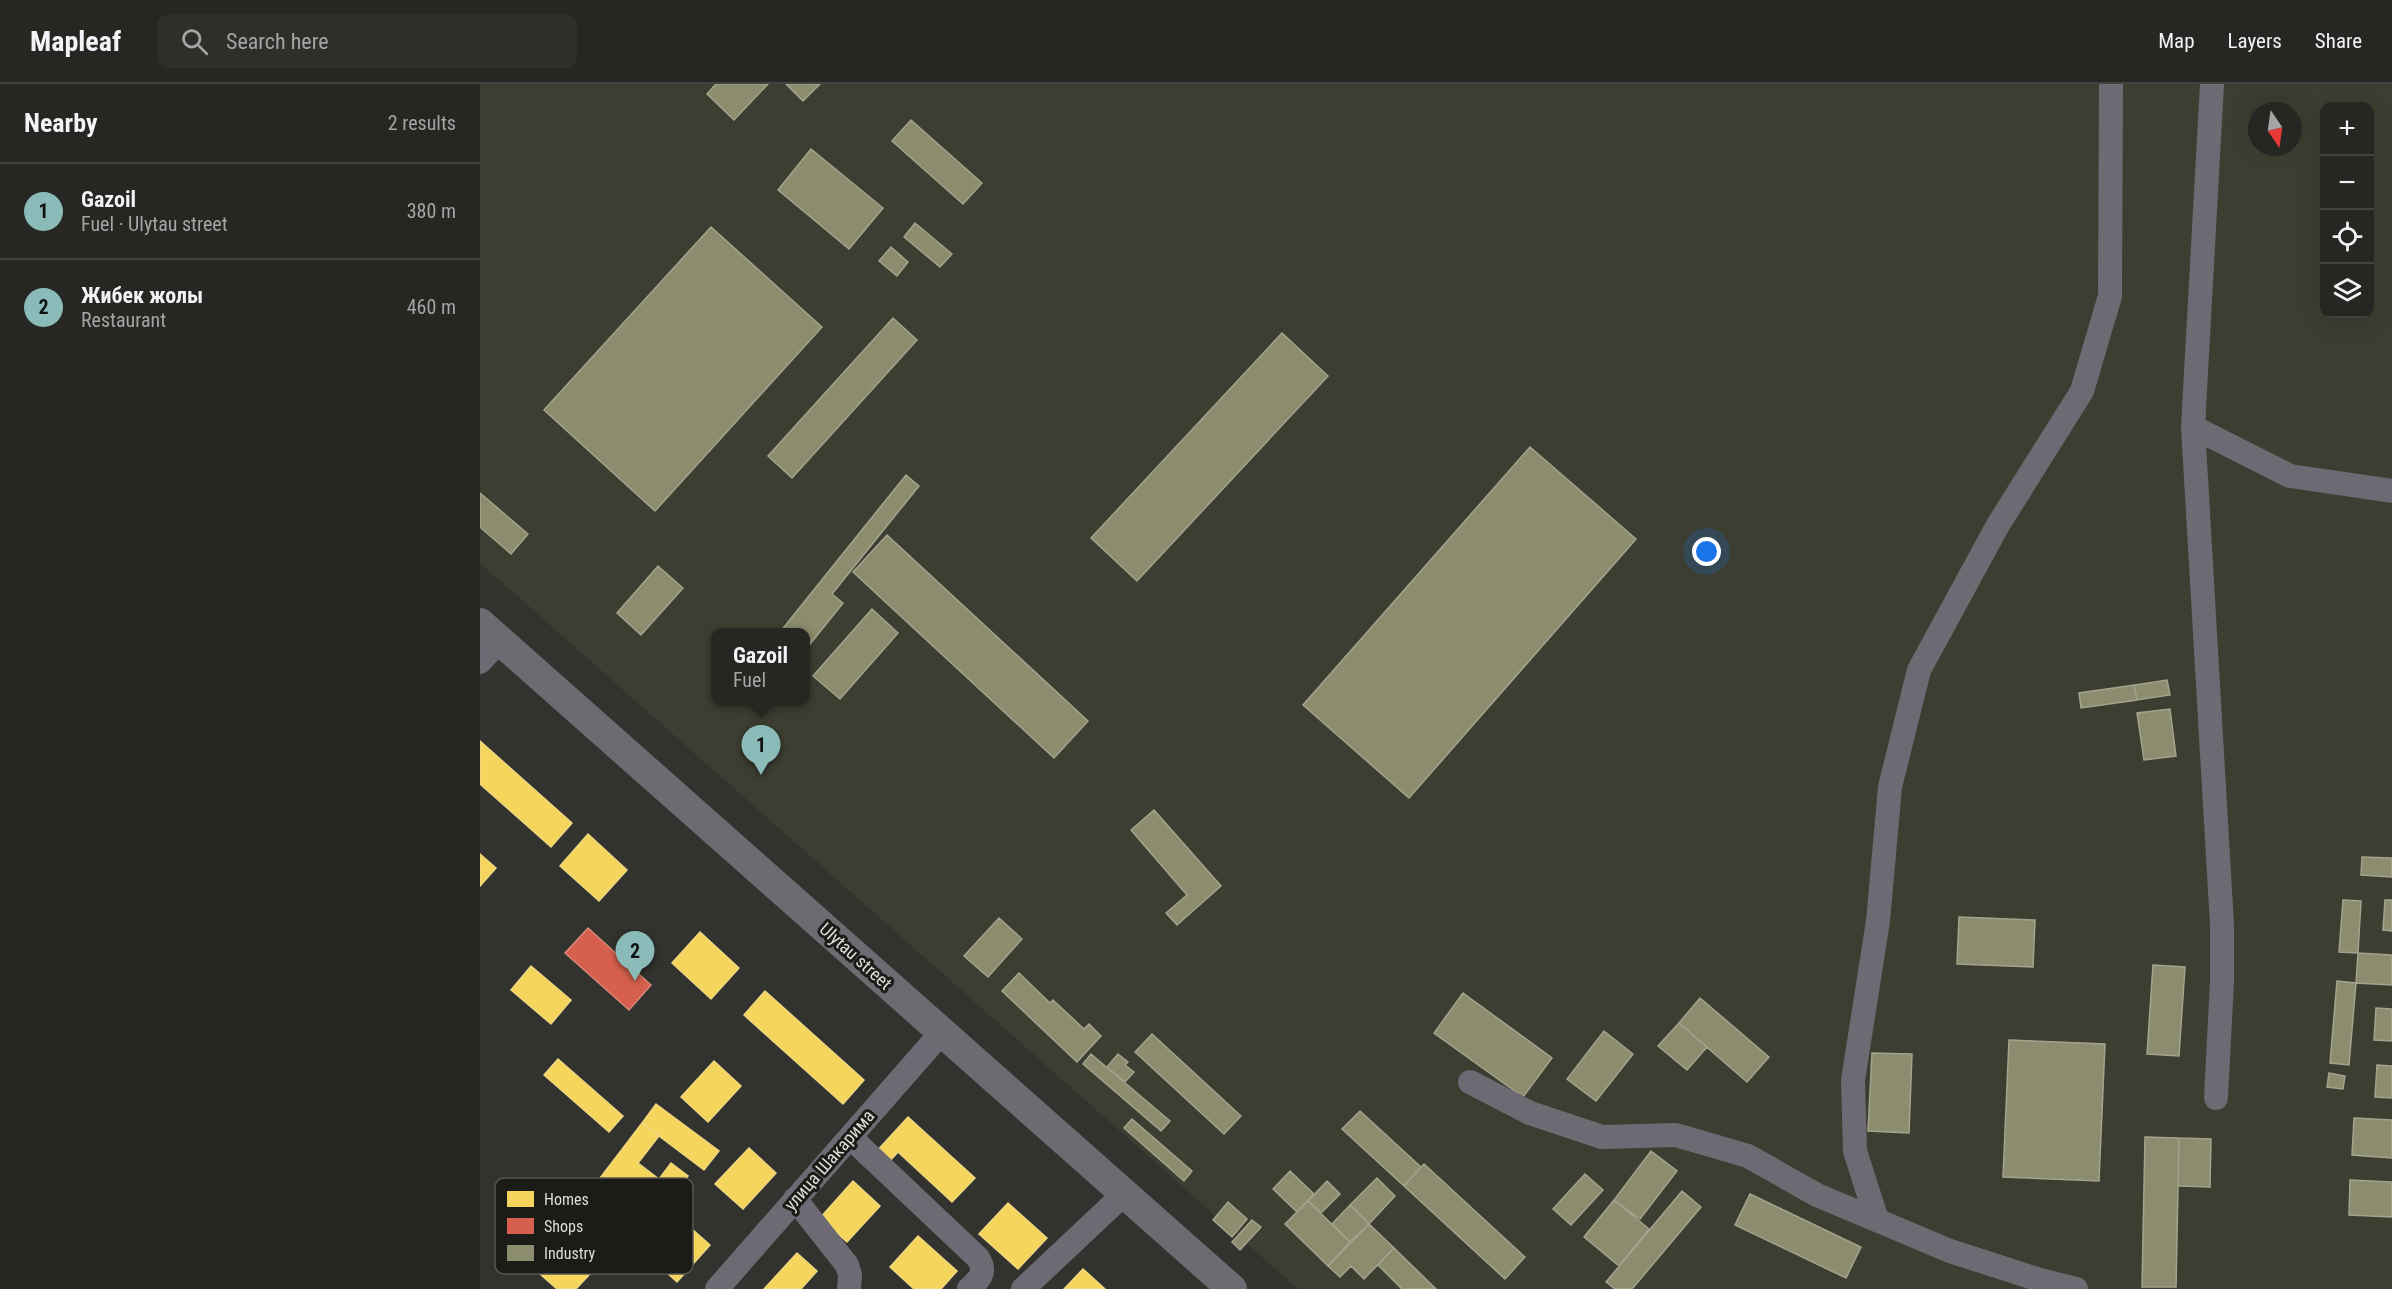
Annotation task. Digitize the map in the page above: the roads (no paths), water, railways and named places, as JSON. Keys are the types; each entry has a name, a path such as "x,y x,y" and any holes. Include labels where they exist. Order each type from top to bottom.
{"main road":[{"name":"Ulytau street","path":"490,631 1232,1289"}],"street":[{"path":"1877,1220 1855,1151 1852,1080 1878,921 1890,787 1919,670 1998,525 2082,391 2110,296 2111,84"},
{"path":"2212,84 2193,427 2222,925 2222,981 2216,1098"},
{"path":"2193,427 2290,476 2392,491"},
{"path":"480,662 490,631"},
{"name":"улица Шакарима","path":"717,1289 942,1032"},
{"path":"1470,1082 1530,1113 1602,1137 1676,1135 1748,1156 1817,1195 1950,1251 2076,1289"},
{"path":"850,1137 978,1258 983,1272 971,1288"},
{"path":"1023,1289 1124,1194"},
{"path":"795,1199 847,1265 850,1275 849,1289"}],"place":[{"name":"Gazoil","path":"761,775"},
{"name":"Жибек жолы","path":"635,981"}]}
